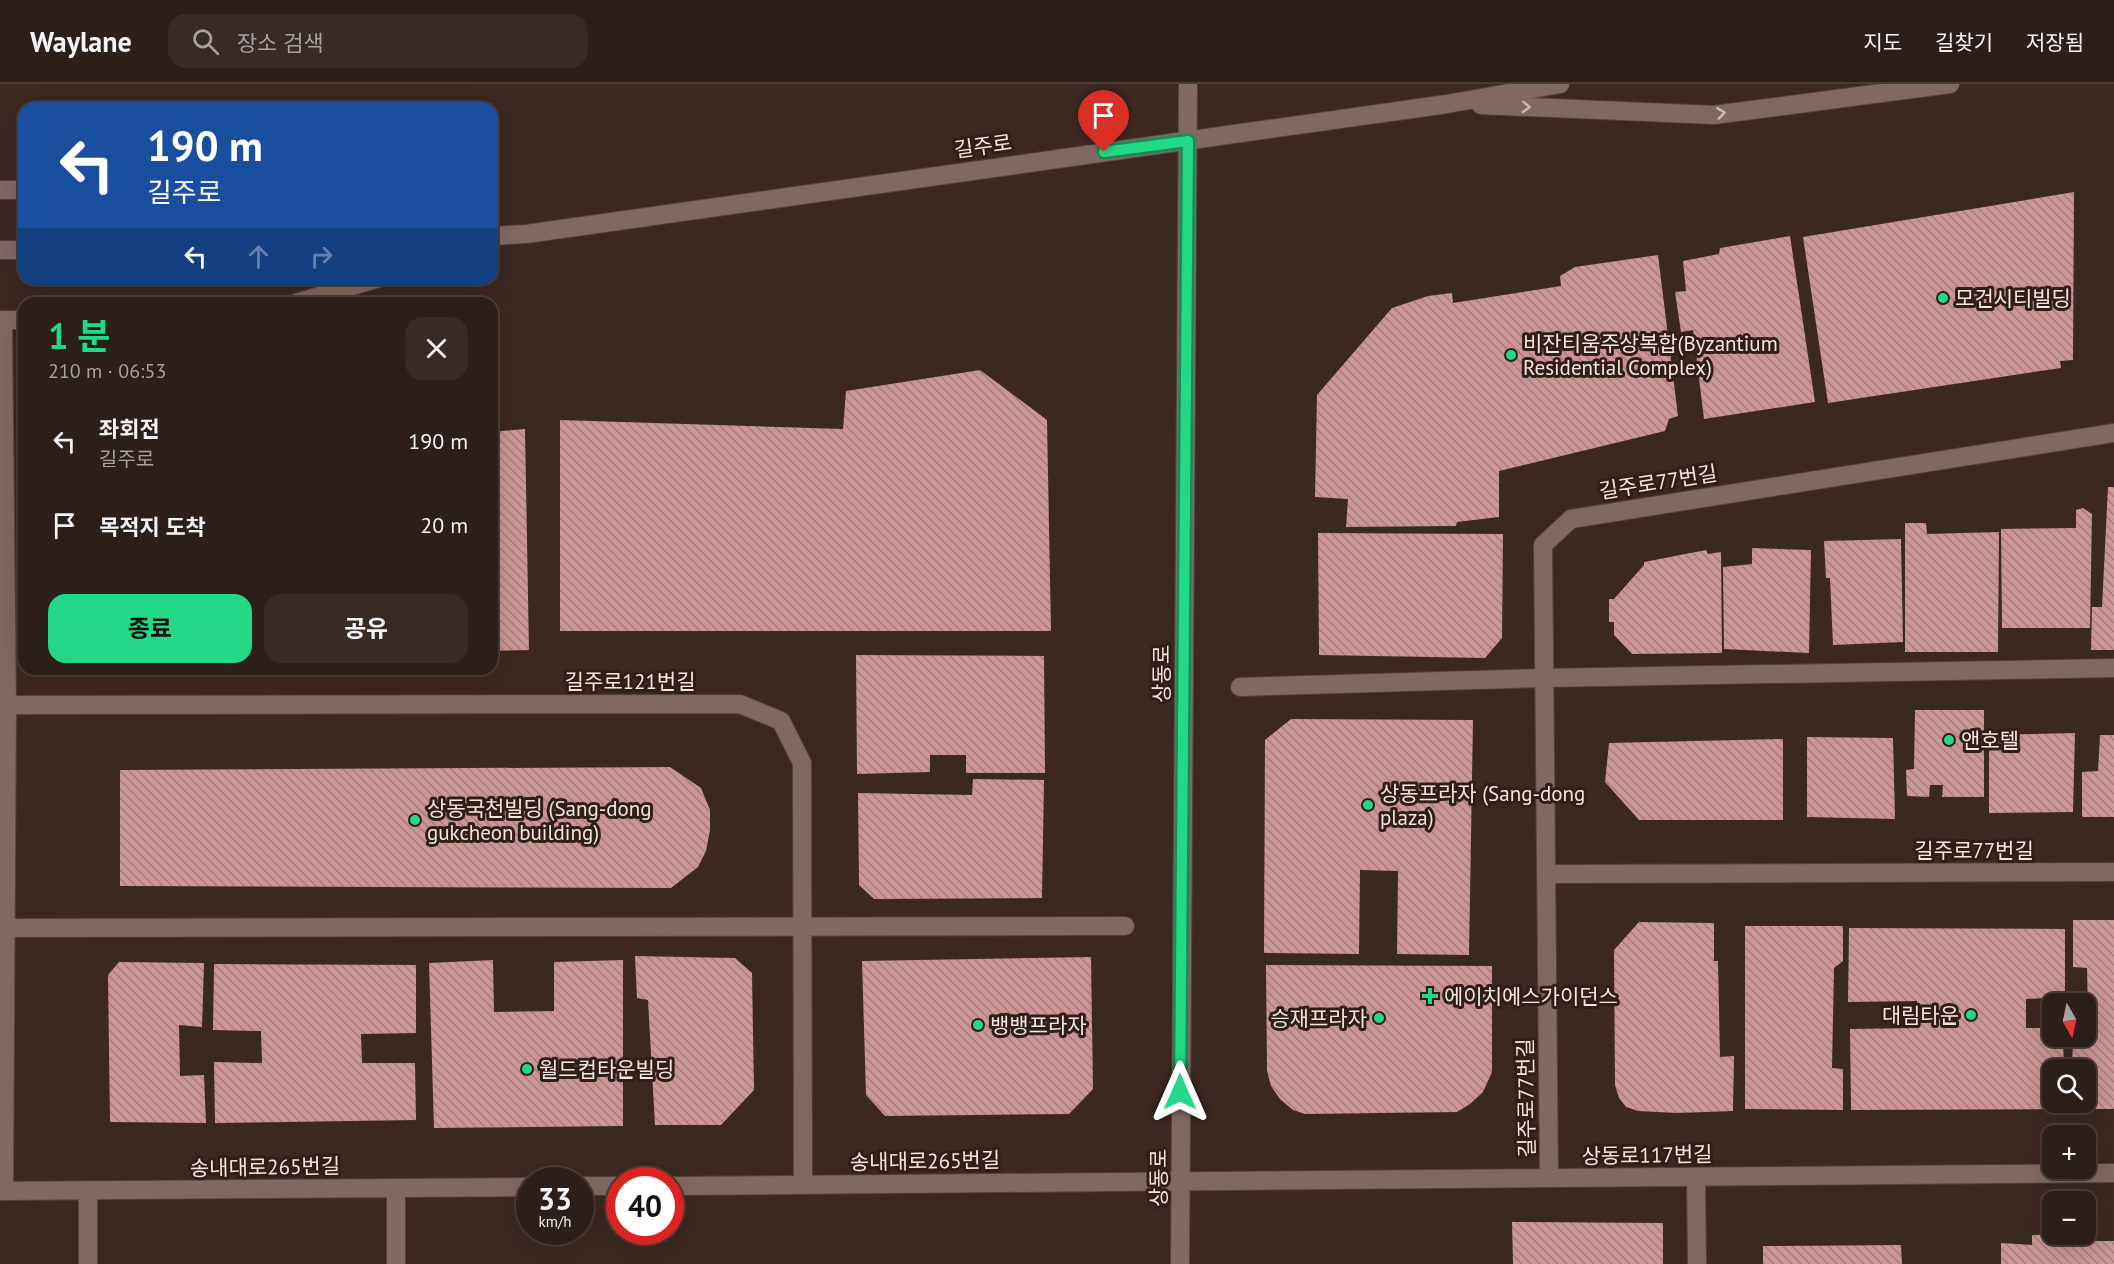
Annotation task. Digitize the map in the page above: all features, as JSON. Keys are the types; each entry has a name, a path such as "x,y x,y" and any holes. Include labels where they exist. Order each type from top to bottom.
{"street":[{"name":"상동로","path":"1180,1264 1188,84"},
{"name":"길주로","path":"1447,104 1484,84"},
{"name":"길주로","path":"498,236 526,234 1188,141 1447,104 1560,84"},
{"name":"길주로","path":"1447,104 1714,115 1950,84"},
{"path":"0,190 18,190"},
{"name":"길주로","path":"498,230 526,234"},
{"name":"길주로","path":"498,242 526,234"},
{"path":"0,250 18,250"},
{"path":"316,297 356,285"},
{"path":"2,1191 4,705 2,320 18,320"},
{"name":"길주로77번길","path":"1549,1178 1544,545 1571,519 2114,433"},
{"path":"1240,687 1544,678 2114,668"},
{"name":"길주로121번길","path":"4,705 740,704 781,721 802,763 803,1185"},
{"name":"길주로77번길","path":"1546,874 2114,872"},
{"path":"3,928 1125,926"},
{"name":"상동로117번길","path":"1180,1181 2114,1173"},
{"path":"1696,1177 1697,1264"},
{"name":"송내대로265번길","path":"684,1186 1180,1181"},
{"name":"송내대로265번길","path":"2,1191 516,1187"},
{"path":"396,1188 396,1264"},
{"path":"88,1191 88,1264"}],"building":[{"name":"모건시티빌딩","path":"2074,192 2073,360 2060,361 2061,368 1828,403 1803,237"},
{"path":"1790,236 1815,402 1704,419 1693,330 1681,332 1675,292 1686,291 1683,261 1719,254 1720,248"},
{"name":"비잔티움주상복합(Byzantium Residential Complex)","path":"1658,255 1678,416 1669,419 1665,431 1499,471 1499,517 1457,522 1456,526 1346,527 1348,499 1315,497 1317,395 1392,308 1428,296 1452,293 1453,303 1561,286 1560,276 1575,267"},
{"path":"980,370 1047,420 1051,631 560,631 560,420 843,429 846,391"},
{"path":"525,429 529,650 498,651 498,431"},
{"path":"2108,487 2114,487 2114,650 2091,650 2092,607 2102,607"},
{"path":"2083,508 2092,514 2090,628 2002,628 2001,529 2076,528 2076,510"},
{"path":"1905,523 1926,523 1927,534 1999,532 1998,652 1905,652"},
{"path":"1318,533 1503,534 1502,638 1485,658 1319,655"},
{"path":"1901,539 1903,642 1833,645 1830,578 1826,578 1824,541"},
{"path":"1752,548 1811,550 1809,653 1724,649 1723,567 1752,564"},
{"path":"1706,550 1708,554 1721,552 1722,653 1632,654 1614,635 1614,622 1609,622 1609,599 1614,599 1644,565 1644,562"},
{"path":"856,655 1044,656 1045,773 966,773 966,755 930,755 930,772 857,774"},
{"name":"앤호텔","path":"1915,710 1984,710 1984,797 1942,797 1943,785 1930,785 1929,797 1907,796 1906,770 1914,769"},
{"name":"상동프라자 (Sang-dong plaza)","path":"1291,719 1473,720 1469,955 1397,954 1398,871 1360,870 1359,954 1264,953 1265,740"},
{"path":"2075,733 2073,812 1989,813 1989,735"},
{"path":"2100,735 2114,735 2114,817 2082,817 2082,772 2098,771"},
{"path":"1807,737 1893,738 1895,819 1807,817"},
{"path":"1783,739 1783,820 1639,820 1605,782 1609,743"},
{"name":"상동국천빌딩 (Sang-dong gukcheon building)","path":"670,767 701,788 710,810 710,830 706,851 698,867 671,888 120,886 120,770"},
{"path":"973,779 1044,780 1042,898 874,899 859,885 858,793 972,795"},
{"path":"2073,920 2114,920 2114,1109 2096,1109 2096,1059 2072,1059 2073,1047 2096,1047 2096,993 2088,993 2087,968 2073,967"},
{"path":"1639,922 1714,923 1714,961 1718,961 1720,1057 1734,1056 1733,1111 1677,1113 1638,1111 1626,1107 1619,1098 1615,1085 1614,950"},
{"path":"1745,926 1843,926 1843,961 1834,968 1832,1068 1843,1069 1843,1110 1745,1109"},
{"name":"대림타운","path":"1849,928 2065,929 2065,993 2042,993 2042,998 2026,999 2026,1028 2042,1028 2042,1047 2063,1047 2064,1059 2042,1059 2042,1109 1851,1110 1850,1029 1916,1028 1917,1001 1848,1002"},
{"path":"635,956 735,958 752,973 754,1090 721,1125 655,1125 648,1000 637,998"},
{"name":"뱅뱅프라자","path":"1091,957 1093,1089 1069,1114 885,1116 866,1095 862,961"},
{"name":"월드컵타운빌딩","path":"493,960 494,1012 554,1011 554,962 623,960 623,1126 434,1128 429,963"},
{"path":"119,962 204,963 202,1027 179,1025 180,1076 204,1075 206,1123 110,1122 108,975"},
{"path":"214,964 416,965 416,1033 361,1034 362,1063 415,1063 416,1120 215,1123 214,1062 262,1063 261,1031 213,1030"},
{"name":"승재프라자","path":"1266,965 1492,966 1492,1072 1483,1092 1457,1112 1305,1114 1293,1110 1280,1099 1271,1086 1267,1071"},
{"path":"1512,1222 1663,1223 1663,1264 1513,1264"},
{"path":"2032,1235 2042,1235 2042,1245 2096,1245 2096,1241 2114,1241 2114,1264 2001,1264 2001,1243 2032,1245"},
{"path":"1901,1245 1902,1264 1763,1264 1763,1246"}],"place":[{"name":"모건시티빌딩","path":"1943,298"},
{"name":"비잔티움주상복합(Byzantium Residential Complex)","path":"1511,355"},
{"name":"앤호텔","path":"1949,740"},
{"name":"상동프라자 (Sang-dong plaza)","path":"1368,805"},
{"name":"상동국천빌딩 (Sang-dong gukcheon building)","path":"415,820"},
{"name":"에이치에스가이던스","path":"1430,996"},
{"name":"대림타운","path":"1971,1015"},
{"name":"승재프라자","path":"1379,1018"},
{"name":"뱅뱅프라자","path":"978,1025"},
{"name":"월드컵타운빌딩","path":"527,1069"}],"route":[{"path":"1104,152 1188,141 1180,1092"}]}
